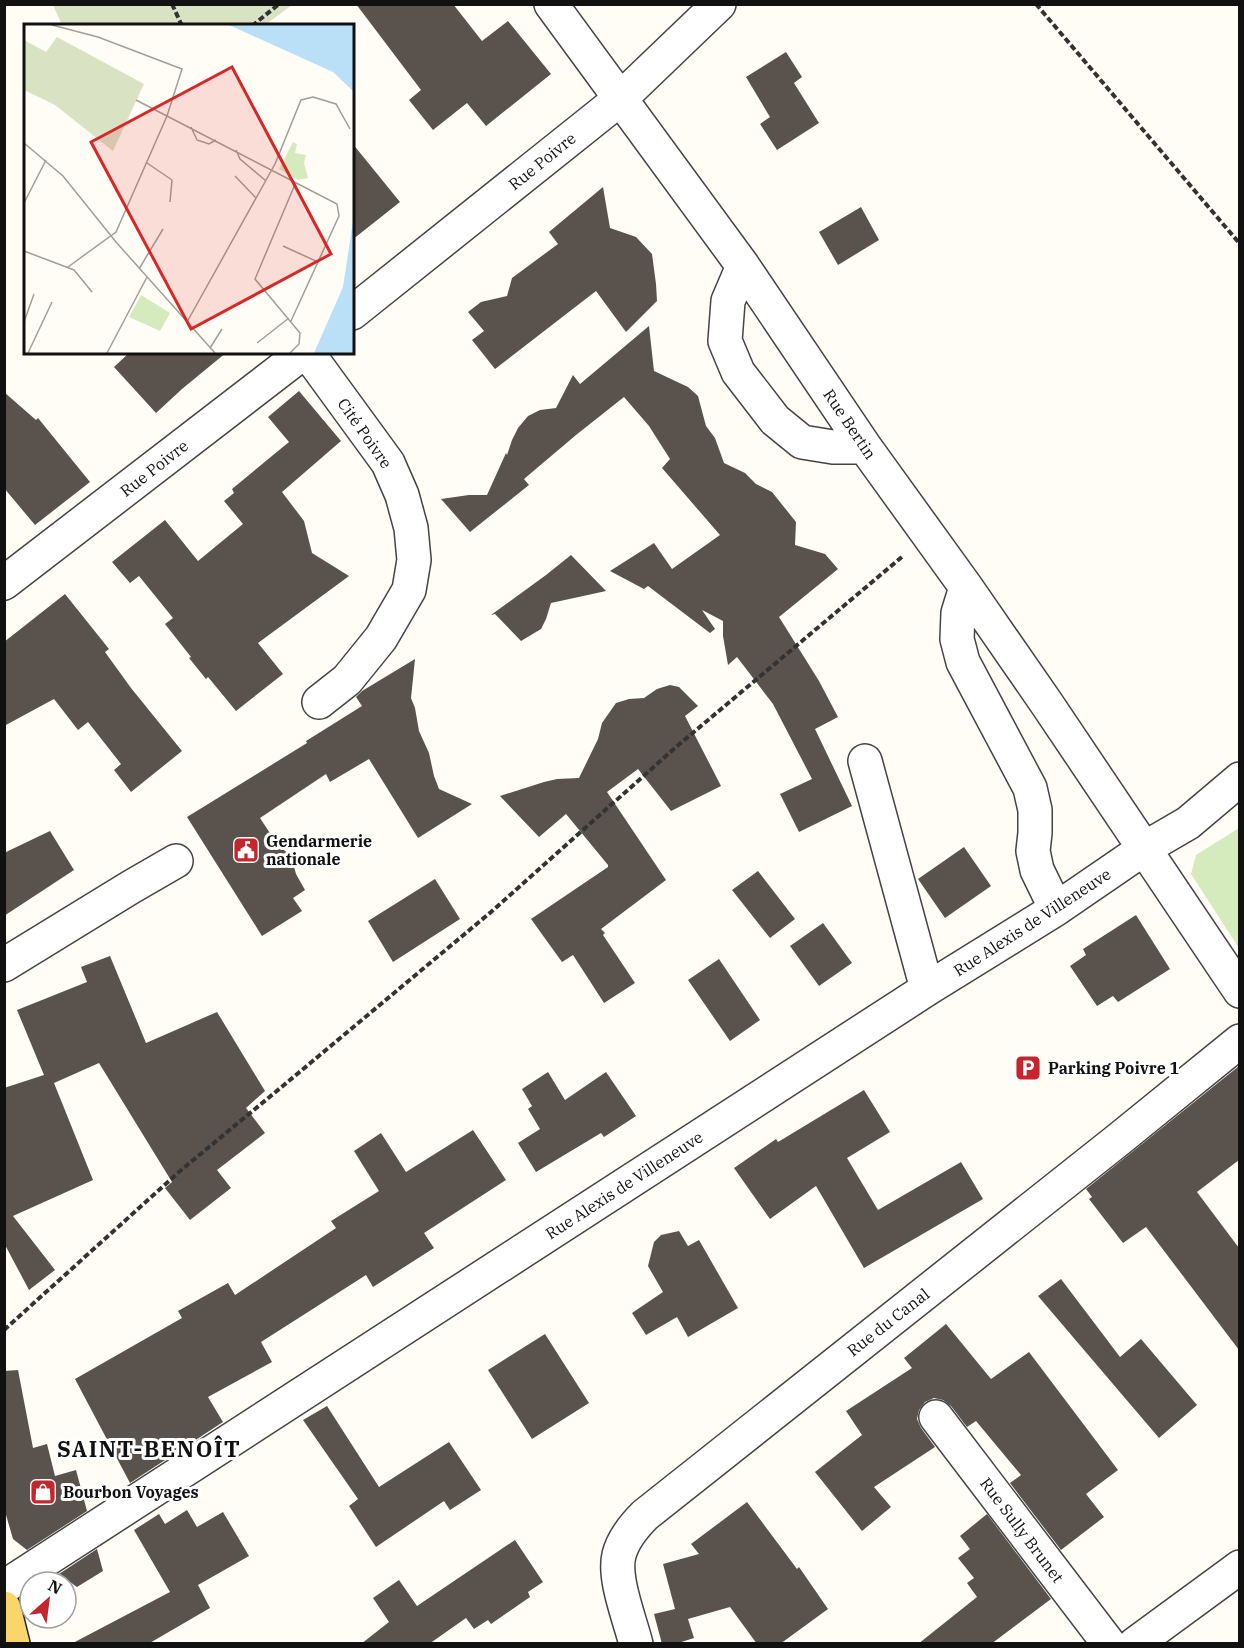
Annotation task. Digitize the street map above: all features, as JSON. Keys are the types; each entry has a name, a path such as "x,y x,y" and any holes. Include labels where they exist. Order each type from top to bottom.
{"main road":[{"path":"4,1608 13,1644"}],"street":[{"name":"Rue Bertin","path":"551,4 743,266 865,447 966,587 1145,848"},
{"name":"Rue Poivre","path":"354,312 620,99 719,4"},
{"path":"743,266 728,301 725,341 738,372 775,420 802,442 833,447 865,447"},
{"name":"Rue Poivre","path":"4,583 302,354"},
{"name":"Cité Poivre","path":"306,354 388,463 402,495 411,528 414,560 409,590 381,638 347,680 319,702"},
{"path":"966,587 958,613 957,639 963,662 1030,788 1035,810 1033,851 1037,870 1056,909"},
{"path":"866,761 927,989"},
{"name":"Rue Alexis de Villeneuve","path":"4,1587 927,989 1056,909 1145,848 1188,823 1239,779"},
{"path":"1145,848 1239,991"},
{"path":"4,965 176,861"},
{"name":"Rue du Canal","path":"636,1644 617,1572 619,1555 624,1542 633,1527 645,1515 1118,1140 1239,1041"},
{"name":"Rue Sully Brunet","path":"936,1417 1109,1644"},
{"path":"1135,1644 1239,1567"}],"path":[{"path":"172,4 181,24"},
{"path":"254,24 279,4"},
{"path":"1036,4 1239,244"},
{"path":"4,1330 180,1171 491,912 676,747 928,534"}],"green space":[{"path":"53,5 292,5 266,24 62,24"},
{"path":"1239,828 1239,948 1191,874 1196,855"}],"building":[{"path":"356,4 453,4 482,41 508,21 551,74 486,126 467,103 433,130 409,100 421,90"},
{"path":"786,52 802,77 794,83 819,123 777,150 760,124 770,117 746,77"},
{"path":"354,145 400,202 354,238"},
{"path":"603,187 610,228 636,237 652,254 657,301 626,332 596,291 495,369 472,340 484,331 468,312 481,302 507,296 512,278 558,244 549,232"},
{"path":"861,207 879,240 838,265 819,232"},
{"path":"649,326 654,371 688,387 698,396 706,426 715,438 724,463 745,473 756,484 772,492 796,522 795,545 825,554 838,569 779,617 819,681 838,717 815,729 852,806 799,832 780,794 812,779 773,704 737,657 728,665 723,621 702,610 715,629 710,633 648,586 644,589 610,571 654,543 672,569 720,535 662,468 670,459 649,426 624,397 524,479 529,485 470,532 441,499 487,495 518,428 528,416 540,410 556,408 573,375 580,384"},
{"path":"128,354 225,354 156,413 114,367"},
{"path":"299,391 341,441 282,492 304,521 312,553 349,576 258,643 283,674 236,711 189,658 191,657 165,624 173,618 139,576 130,583 112,562 165,520 198,561 243,524 224,501 234,493 232,489 289,442 268,417"},
{"path":"4,392 36,420 38,418 90,482 35,525 4,488"},
{"path":"571,555 606,591 551,603 541,629 521,641 495,614 491,615 546,575"},
{"path":"65,594 109,649 105,652 131,688 182,751 131,792 114,770 121,764 88,722 78,730 54,699 4,726 4,642"},
{"path":"415,659 411,698 419,731 429,753 439,789 472,804 418,838 369,759 330,782 326,774 260,818 277,844 291,856 296,874 305,890 293,898 302,911 262,936 187,817 362,706 356,697 362,691"},
{"path":"670,685 679,687 698,706 685,716 721,786 671,811 638,769 607,792 666,880 601,929 635,983 604,1003 573,955 562,962 531,919 608,865 566,814 539,837 500,796 557,779 579,778 598,739 602,723 616,703 644,698 657,689"},
{"path":"50,831 74,870 4,916 4,853"},
{"path":"964,847 991,886 945,918 918,879"},
{"path":"758,871 795,919 770,938 732,890"},
{"path":"435,879 460,919 393,962 368,921"},
{"path":"1136,915 1170,969 1118,1002 1113,996 1097,1006 1070,966 1086,955 1083,949"},
{"path":"823,923 852,963 819,986 790,946"},
{"path":"110,956 146,1043 217,1012 265,1091 246,1108 265,1133 217,1170 231,1188 190,1220 165,1188 172,1182 99,1063 54,1083 93,1180 13,1216 55,1270 29,1290 4,1243 4,1088 44,1075 17,1010 87,982 81,967"},
{"path":"719,959 760,1020 730,1041 688,980"},
{"path":"1239,1066 1239,1160 1197,1192 1239,1248 1239,1350 1146,1227 1123,1243 1089,1199 1092,1197 1086,1189"},
{"path":"548,1072 565,1100 606,1072 636,1116 604,1137 601,1133 536,1172 518,1143 540,1129 528,1109 532,1106 522,1089"},
{"path":"864,1090 890,1132 847,1158 878,1210 961,1162 983,1199 864,1268 816,1186 770,1219 734,1168 776,1139 778,1142"},
{"path":"473,1130 506,1180 424,1233 434,1248 373,1287 366,1275 261,1342 272,1362 208,1397 223,1422 130,1483 75,1379 182,1318 178,1311 228,1283 235,1295 336,1228 331,1221 379,1191 354,1151 381,1133 406,1172"},
{"path":"679,1231 688,1246 699,1240 738,1308 688,1337 677,1317 646,1335 632,1313 663,1292 648,1266 654,1242 661,1235"},
{"path":"1061,1279 1120,1357 1141,1339 1197,1405 1159,1438 1038,1296"},
{"path":"946,1324 991,1379 1029,1352 1118,1470 1086,1494 1104,1517 1061,1550 1010,1483 1021,1475 976,1421 967,1427 951,1406 943,1400 934,1398 925,1402 919,1410 917,1419 935,1447 874,1487 891,1507 862,1531 815,1472 862,1435 846,1411 912,1368 904,1358"},
{"path":"545,1334 589,1403 532,1439 488,1370"},
{"name":"Bourbon Voyages","path":"18,1370 33,1448 47,1444 55,1476 76,1470 87,1511 27,1550 13,1539 4,1508 4,1371"},
{"path":"327,1406 379,1487 449,1442 481,1490 450,1510 444,1501 376,1547 349,1506 358,1499 303,1420"},
{"path":"747,1502 797,1569 799,1567 828,1609 780,1644 757,1644 730,1607 688,1619 694,1638 675,1644 662,1644 654,1614 675,1609 663,1564 699,1554 691,1544"},
{"path":"187,1510 197,1527 223,1512 249,1556 198,1585 210,1608 148,1644 71,1644 170,1592 134,1530 159,1514 165,1524"},
{"path":"987,1514 1051,1599 991,1644 918,1644 977,1597 967,1583 974,1578 958,1558 970,1549 960,1536"},
{"path":"515,1540 543,1582 528,1592 530,1597 491,1624 488,1620 474,1629 466,1618 429,1644 361,1644 389,1622 373,1598 399,1580 417,1606"},
{"path":"97,1549 103,1571 78,1586 78,1570 65,1570"}],"place":[{"name":"Gendarmerie nationale","path":"246,850"},
{"name":"Parking Poivre 1","path":"1028,1068"},
{"name":"Bourbon Voyages","path":"43,1492"}],"district":[{"name":"SAINT-BENOÎT","path":"149,1448"}]}
